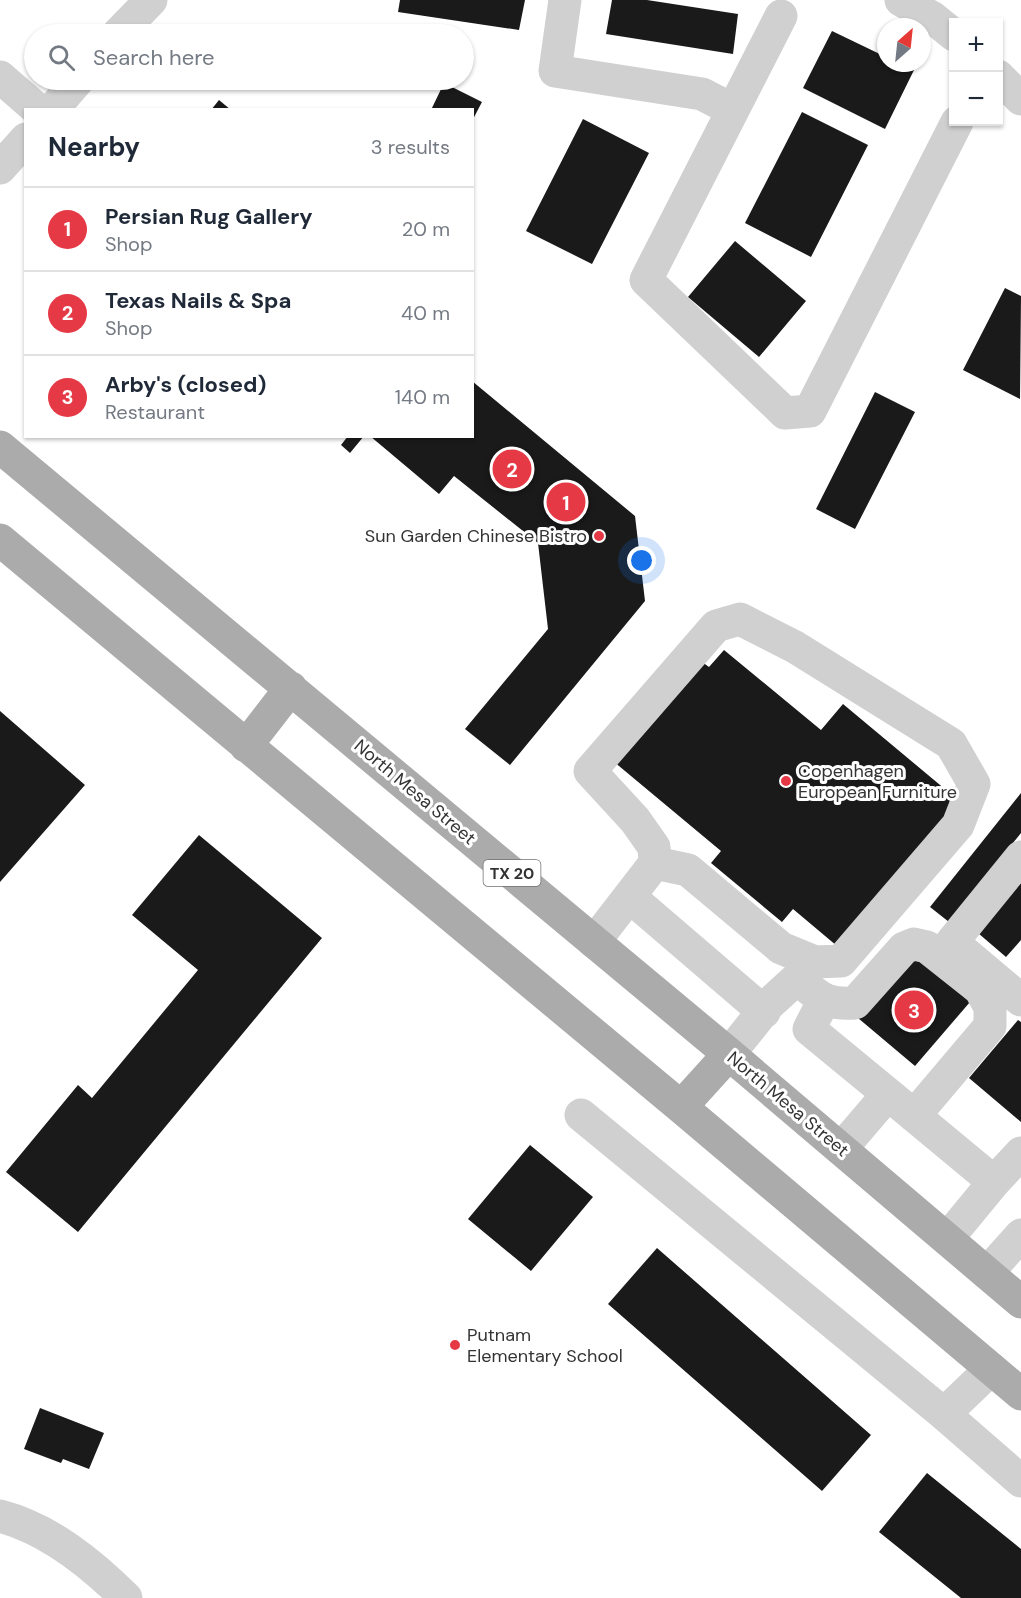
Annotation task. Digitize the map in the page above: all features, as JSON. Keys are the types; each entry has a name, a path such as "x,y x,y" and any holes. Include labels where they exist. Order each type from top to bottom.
{"main road":[{"name":"North Mesa Street","path":"0,447 729,1054 1021,1302"},
{"path":"0,540 681,1107 1021,1395"},
{"path":"246,746 291,688"},
{"path":"681,1107 729,1054"}],"street":[{"path":"128,24 151,0"},
{"path":"566,0 555,71 702,94 733,110"},
{"path":"901,0 933,18 949,31"},
{"path":"781,16 646,280 785,413 810,411 955,126"},
{"path":"0,77 36,108"},
{"path":"1003,80 1021,99"},
{"path":"54,108 69,90"},
{"path":"0,168 24,141"},
{"path":"594,942 655,863 654,847 634,820 590,771 716,626 740,619 795,647 951,744 974,784 958,825 841,960 806,970 769,1004 729,1054"},
{"path":"1015,984 952,942 1021,857"},
{"path":"655,863 688,870 806,970 824,1000 841,1004 855,1002 904,948 914,944 927,947 980,989 990,1007 990,1026 914,1116"},
{"path":"630,897 764,1012"},
{"path":"824,1000 808,1029 994,1182"},
{"path":"841,1149 888,1094"},
{"path":"581,1115 944,1414 1021,1481"},
{"path":"947,1239 1021,1153"},
{"path":"987,1273 1021,1235"},
{"path":"944,1414 991,1369"},
{"path":"0,1516 52,1537 102,1574 126,1598"}],"building":[{"path":"400,0 525,0 519,30 398,12"},
{"path":"612,0 647,0 738,14 733,54 606,34"},
{"path":"832,31 877,53 877,72 913,72 885,129 803,88"},
{"path":"441,90 458,90 482,102 474,117 474,108 432,108"},
{"path":"219,100 229,108 213,108"},
{"path":"802,112 868,145 811,257 745,223"},
{"path":"583,119 649,153 592,264 526,231"},
{"path":"735,241 806,301 759,357 688,297"},
{"path":"1005,288 1021,296 1020,399 963,370"},
{"path":"474,383 635,516 645,601 510,765 465,729 548,629 538,543 454,476 439,494 372,438 474,438"},
{"path":"875,392 915,412 855,529 816,509"},
{"path":"346,438 362,438 350,453 341,445"},
{"name":"Copenhagen European Furniture","path":"724,650 821,730 843,704 958,800 837,946 793,909 782,922 711,863 721,851 613,761 698,659 709,667"},
{"path":"0,711 85,785 0,882"},
{"path":"1021,793 1021,833 949,922 930,907"},
{"path":"199,835 322,938 78,1232 6,1172 78,1085 92,1098 198,970 132,915"},
{"path":"1021,883 1021,940 1006,957 978,933"},
{"path":"913,953 970,1002 915,1066 858,1018"},
{"path":"1018,1020 1021,1022 1021,1122 969,1078"},
{"path":"530,1145 593,1197 531,1271 468,1219"},
{"path":"657,1248 871,1435 822,1491 608,1304"},
{"path":"40,1408 104,1433 89,1469 63,1459 61,1463 24,1449"},
{"path":"927,1473 1021,1549 1021,1598 961,1598 879,1532"}],"place":[{"name":"Texas Nails & Spa","path":"512,469"},
{"name":"Persian Rug Gallery","path":"566,502"},
{"name":"Sun Garden Chinese Bistro","path":"599,536"},
{"name":"Copenhagen European Furniture","path":"786,781"},
{"name":"Arby's (closed)","path":"914,1010"},
{"name":"Putnam Elementary School","path":"455,1345"}]}
